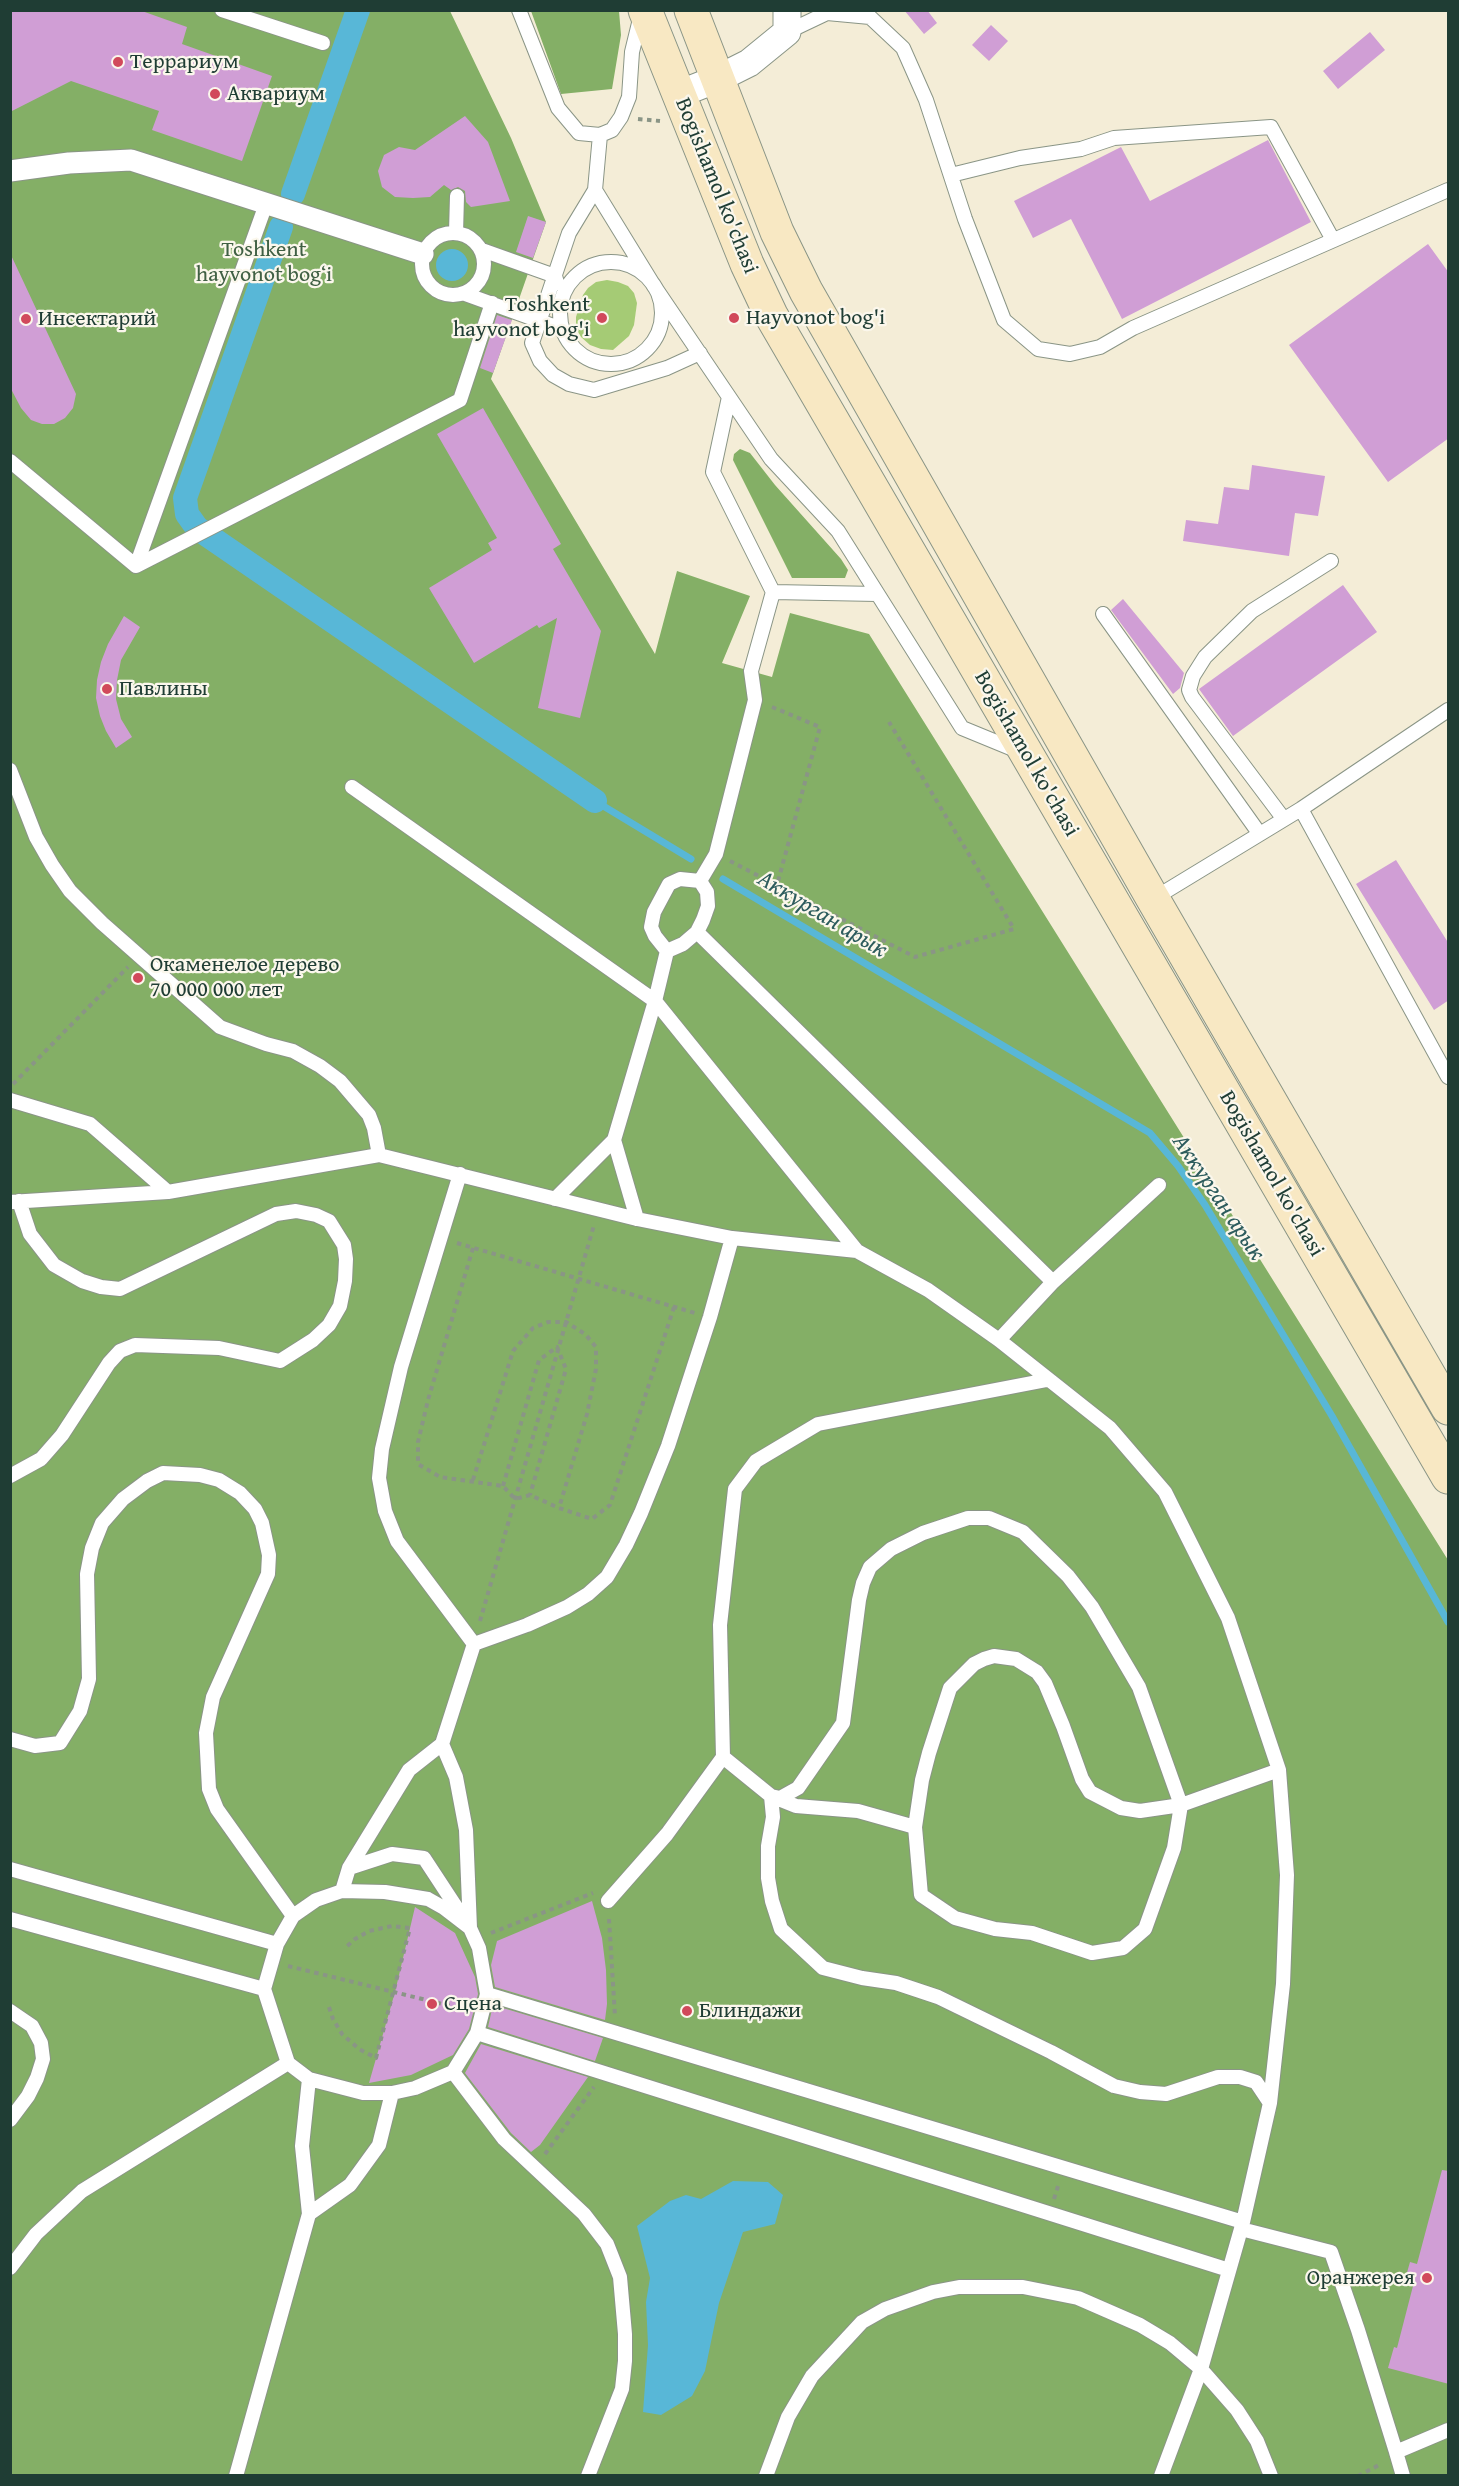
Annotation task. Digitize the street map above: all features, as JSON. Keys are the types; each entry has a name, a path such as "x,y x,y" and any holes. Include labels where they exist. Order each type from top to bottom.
{"main road":[{"name":"Bogishamol ko'chasi","path":"644,10 747,264 771,315 1449,1477"},
{"name":"Bogishamol ko'chasi","path":"692,10 777,232 806,291 1153,899 1449,1408"},
{"path":"1327,1270 1330,1258 1337,1251 1347,1249 1357,1252"}],"street":[{"path":"679,94 749,63 787,21"},
{"path":"10,171 69,162 131,160 423,254"}],"lane":[{"path":"222,10 323,43"},
{"path":"519,10 558,108 579,133 600,135 612,130 621,117 628,98 633,52 644,10"},
{"path":"787,21 827,13 870,17 903,48 926,100 1004,320 1038,349 1070,354 1100,347 1133,328 1449,190"},
{"path":"951,175 1020,158 1081,149 1114,138 1271,127 1333,240"},
{"path":"600,135 595,190 569,233 532,343 540,360 552,375 569,384 594,390 667,368 699,353"},
{"path":"595,190 654,286 771,459 838,531 962,728 1026,754"},
{"path":"456,233 458,196"},
{"path":"136,566 266,204"},
{"path":"446,233 456,233 466,236 482,250 485,260 480,281 465,294 445,295 428,283 422,264 423,254 428,244 436,238 446,233"},
{"path":"482,250 555,276"},
{"path":"605,263 629,265 644,273 654,286 661,300 662,316 659,332 640,356 625,363 609,365 594,362 580,355 569,343 562,329 560,313 562,297 570,283 582,271 605,263"},
{"path":"555,276 562,297"},
{"path":"465,294 562,329"},
{"path":"136,566 460,400 492,303"},
{"path":"700,881 716,854 755,700 751,671 773,592 713,472 729,397"},
{"path":"10,460 136,566"},
{"path":"1284,818 1192,697 1190,690 1193,676 1205,657 1252,610 1330,561"},
{"path":"773,592 877,594"},
{"path":"1102,614 1259,833"},
{"path":"1153,899 1300,809 1449,710"},
{"path":"10,770 36,837 52,865 78,899 220,1027 293,1051 320,1066 340,1082 369,1115 379,1155"},
{"path":"352,787 655,1001 856,1251"},
{"path":"1300,809 1449,1077"},
{"path":"667,951 651,927 654,912 669,884 680,879 700,881"},
{"path":"667,951 683,944 697,932 708,906 707,892 700,881"},
{"path":"697,932 1053,1282"},
{"path":"555,1199 614,1140 655,1001 667,951"},
{"path":"10,1100 90,1124 168,1192"},
{"path":"614,1140 637,1219"},
{"path":"10,1476 41,1459 62,1435 109,1363 120,1351 135,1345 219,1348 280,1361 314,1340 329,1325 340,1306 346,1270 344,1245 329,1221 316,1215 296,1211 276,1214 120,1289 101,1287 82,1281 54,1265 30,1234 15,1202 168,1192 379,1155 637,1219 732,1238 856,1251 928,1290 999,1340 1110,1428 1165,1492 1228,1618 1279,1770 1287,1875 1283,1984 1270,2103 1242,2225 1201,2369 1161,2475"},
{"path":"460,1174 401,1367 384,1439 379,1478 383,1503 397,1541 474,1644"},
{"path":"999,1340 1053,1282 1159,1185"},
{"path":"474,1644 527,1625 567,1607 588,1594 607,1577 626,1545 668,1446 710,1317 732,1238"},
{"path":"608,1901 667,1834 723,1758 720,1625 735,1489 756,1461 818,1424 1047,1380"},
{"path":"10,1739 35,1746 60,1743 80,1711 89,1679 87,1574 92,1548 102,1523 123,1499 147,1481 163,1473 200,1475 226,1484 240,1493 255,1509 262,1523 267,1539 268,1574 213,1697 206,1733 209,1789 217,1809 293,1916"},
{"path":"771,1796 780,1798 798,1788 843,1723 859,1600 870,1567 891,1548 923,1533 960,1519 978,1517 989,1518 1012,1526 1032,1540 1068,1576 1092,1607 1138,1687 1181,1805 1174,1848 1145,1929 1123,1948 1092,1953 1032,1933 995,1929 955,1918 921,1895 915,1827 922,1780 950,1688 974,1664 994,1656 1016,1659 1037,1672 1045,1683 1082,1779 1090,1792 1121,1808 1140,1811 1181,1805 1279,1770"},
{"path":"342,1891 349,1868 409,1770 442,1744 474,1644"},
{"path":"442,1744 456,1777 466,1830 472,1934"},
{"path":"723,1758 771,1796 796,1806 858,1811 915,1827"},
{"path":"771,1796 768,1878 772,1901 781,1929 823,1968 862,1978 897,1983 938,1997 1041,2047 1114,2086 1140,2092 1166,2094 1218,2078 1240,2077 1256,2082 1270,2103"},
{"path":"349,1868 392,1854 424,1858 472,1934 483,1966 487,1994 477,2034 453,2072 415,2088 392,2093 363,2093 309,2079 288,2063 264,1989 277,1944 293,1916 316,1900 342,1891 385,1892 428,1899 444,1908 472,1934"},
{"path":"10,1869 277,1944"},
{"path":"10,1919 264,1989"},
{"path":"487,1994 1064,2168 1331,2252 1403,2475"},
{"path":"10,2011 32,2026 41,2043 43,2059 38,2078 10,2120"},
{"path":"477,2034 1229,2270"},
{"path":"10,2268 36,2234 82,2191 288,2063"},
{"path":"453,2072 504,2139 584,2214 607,2244 620,2277 625,2334 622,2389 588,2475"},
{"path":"236,2475 309,2214 302,2146 309,2079"},
{"path":"309,2214 350,2185 379,2145 392,2093"},
{"path":"766,2475 788,2417 812,2376 862,2322 885,2309 933,2292 959,2287 1023,2288 1078,2298 1140,2325 1170,2343 1201,2369 1237,2409 1257,2441 1271,2475"},
{"path":"1396,2452 1449,2430"}],"path":[{"path":"621,117 691,124"},
{"path":"755,700 820,727 777,885"},
{"path":"716,854 915,957 1014,929 889,722"},
{"path":"10,1087 139,956"},
{"path":"474,1644 598,1210"},
{"path":"442,1238 578,1280 710,1317"},
{"path":"473,1248 428,1400 418,1442 418,1464 440,1477 503,1486 515,1498"},
{"path":"515,1498 530,1495 592,1519 610,1505 674,1307"},
{"path":"473,1480 513,1352 533,1328 548,1322 566,1322 585,1334 596,1347 596,1370 587,1414 559,1508"},
{"path":"503,1486 539,1360 557,1347"},
{"path":"530,1495 566,1369 557,1347"},
{"path":"472,1934 591,1892 608,1901"},
{"path":"329,2007 342,2034 359,2049 376,2058 410,1928 392,1926 369,1931 345,1948"},
{"path":"272,1962 482,2014"},
{"path":"1049,2214 1064,2168"},
{"path":"1358,2475 1381,2463"}],"green space":[{"name":"Toshkent hayvonot bogʻi","path":"11,11 450,11 511,138 546,222 491,379 655,654 677,571 750,596 722,663 772,677 790,613 869,634 1448,1560 1448,2475 11,2476"},
{"path":"531,11 619,11 621,35 612,89 561,94"},
{"path":"607,280 628,286 634,293 637,303 634,325 629,336 613,350 590,345 581,337 576,328 576,317 583,295 596,282"},
{"path":"740,449 750,453 775,485 841,559 848,570 845,578 792,578 733,460 734,454"}],"water":[{"path":"452,249 463,254 468,265 463,276 452,281 441,276 436,265 441,254"},
{"path":"733,2181 768,2182 783,2195 775,2224 743,2232 719,2303 705,2371 692,2396 661,2415 643,2412 648,2345 646,2302 650,2278 637,2226 670,2201 686,2195 701,2199"}],"building":[{"path":"10,10 139,10 187,27 182,44 272,76 242,161 152,130 159,111 71,81 10,112"},
{"path":"904,10 927,10 937,23 924,34"},
{"path":"991,25 1008,41 989,61 972,45"},
{"path":"1370,32 1385,50 1338,89 1323,71"},
{"path":"465,116 488,142 510,201 471,207 466,202 465,191 458,187 451,190 444,185 430,197 413,198 395,197 382,187 378,171 384,155 399,147 415,150"},
{"path":"1268,140 1311,222 1122,319 1071,219 1033,238 1014,201 1121,147 1150,201"},
{"path":"528,216 546,222 533,258 516,252"},
{"path":"1428,244 1449,273 1449,438 1388,482 1289,345"},
{"name":"Инсектарий","path":"10,253 76,394 73,408 65,418 54,424 42,424 31,420 21,408 10,387"},
{"path":"497,315 512,320 493,373 480,368"},
{"path":"483,408 561,544 553,549 601,631 580,718 538,708 557,618 539,628 537,625 474,663 429,588 492,550 488,543 497,538 437,434"},
{"path":"1252,465 1325,476 1318,516 1295,513 1289,556 1183,541 1186,520 1218,524 1224,487 1249,490"},
{"path":"1343,585 1377,632 1233,736 1199,689"},
{"path":"1123,599 1184,673 1180,688 1173,694 1111,610"},
{"name":"Павлины","path":"124,616 140,627 121,660 117,680 116,699 121,719 132,737 116,748 100,716 96,698 97,680 108,644"},
{"path":"1396,860 1449,944 1449,1000 1434,1010 1356,884"},
{"path":"592,1901 602,1938 606,1970 605,2020 495,1987 491,1965 497,1941"},
{"name":"Сцена","path":"415,1907 455,1933 475,1977 478,1994 469,2029 453,2055 411,2075 369,2083 395,1992"},
{"path":"493,2005 603,2038 595,2061 488,2027"},
{"path":"481,2044 588,2077 540,2145 531,2152 511,2133 465,2073"},
{"name":"Оранжерея","path":"1442,2170 1449,2171 1449,2384 1388,2368 1394,2347 1397,2348 1413,2286 1404,2283 1410,2262 1417,2264"}],"waterway":[{"path":"293,194 358,10"},
{"path":"281,227 185,498 187,514 197,528 595,801"},
{"name":"Аккурган арык","path":"595,801 691,859"},
{"name":"Аккурган арык","path":"723,879 1150,1133 1178,1166 1205,1205 1332,1416 1448,1622"}],"place":[{"name":"Террариум","path":"118,62"},
{"name":"Аквариум","path":"215,94"},
{"name":"Toshkent hayvonot bog'i","path":"602,318"},
{"name":"Hayvonot bog'i","path":"734,318"},
{"name":"Инсектарий","path":"26,319"},
{"name":"Павлины","path":"107,689"},
{"name":"Окаменелое дерево 70 000 000 лет","path":"138,978"},
{"name":"Сцена","path":"432,2004"},
{"name":"Блиндажи","path":"687,2011"},
{"name":"Оранжерея","path":"1427,2278"}]}
